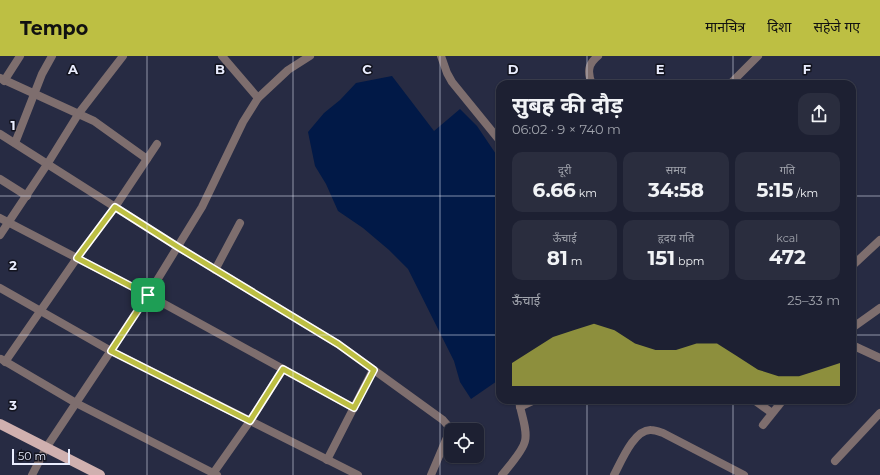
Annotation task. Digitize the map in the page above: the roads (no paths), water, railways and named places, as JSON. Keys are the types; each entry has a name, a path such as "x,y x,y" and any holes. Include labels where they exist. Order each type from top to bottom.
{"main road":[{"path":"0,424 100,475"}],"street":[{"path":"20,56 2,79 80,113 94,121 147,159"},
{"path":"15,143 42,74 52,56"},
{"path":"0,235 48,164 80,113 123,56"},
{"path":"222,56 258,98"},
{"path":"32,475 46,448 148,295 202,207 243,122 258,98 288,70 310,56"},
{"path":"441,56 452,82 496,136"},
{"path":"591,80 588,71 593,60 598,56"},
{"path":"734,80 753,58"},
{"path":"0,134 215,270 338,344 446,422 448,427 448,435 431,475"},
{"path":"157,144 115,207 77,258 41,311 2,360 76,403 214,474 283,369"},
{"path":"0,179 27,196"},
{"path":"0,218 148,295 354,408"},
{"path":"215,270 240,223"},
{"path":"856,262 880,240"},
{"path":"0,288 111,351 358,475"},
{"path":"856,325 880,308"},
{"path":"856,346 880,358"},
{"path":"327,460 374,370"},
{"path":"502,475 522,449 525,442 520,404"},
{"path":"760,404 772,413"},
{"path":"763,425 780,404"},
{"path":"835,461 880,413"},
{"path":"614,475 624,455 636,437 650,429 663,433 744,475"}],"water":[{"path":"392,76 434,131 460,109 477,126 496,154 496,382 471,399 460,382 454,361 408,269 389,250 363,228 338,211 326,184 315,166 308,132 324,113 340,100 356,83"}]}
